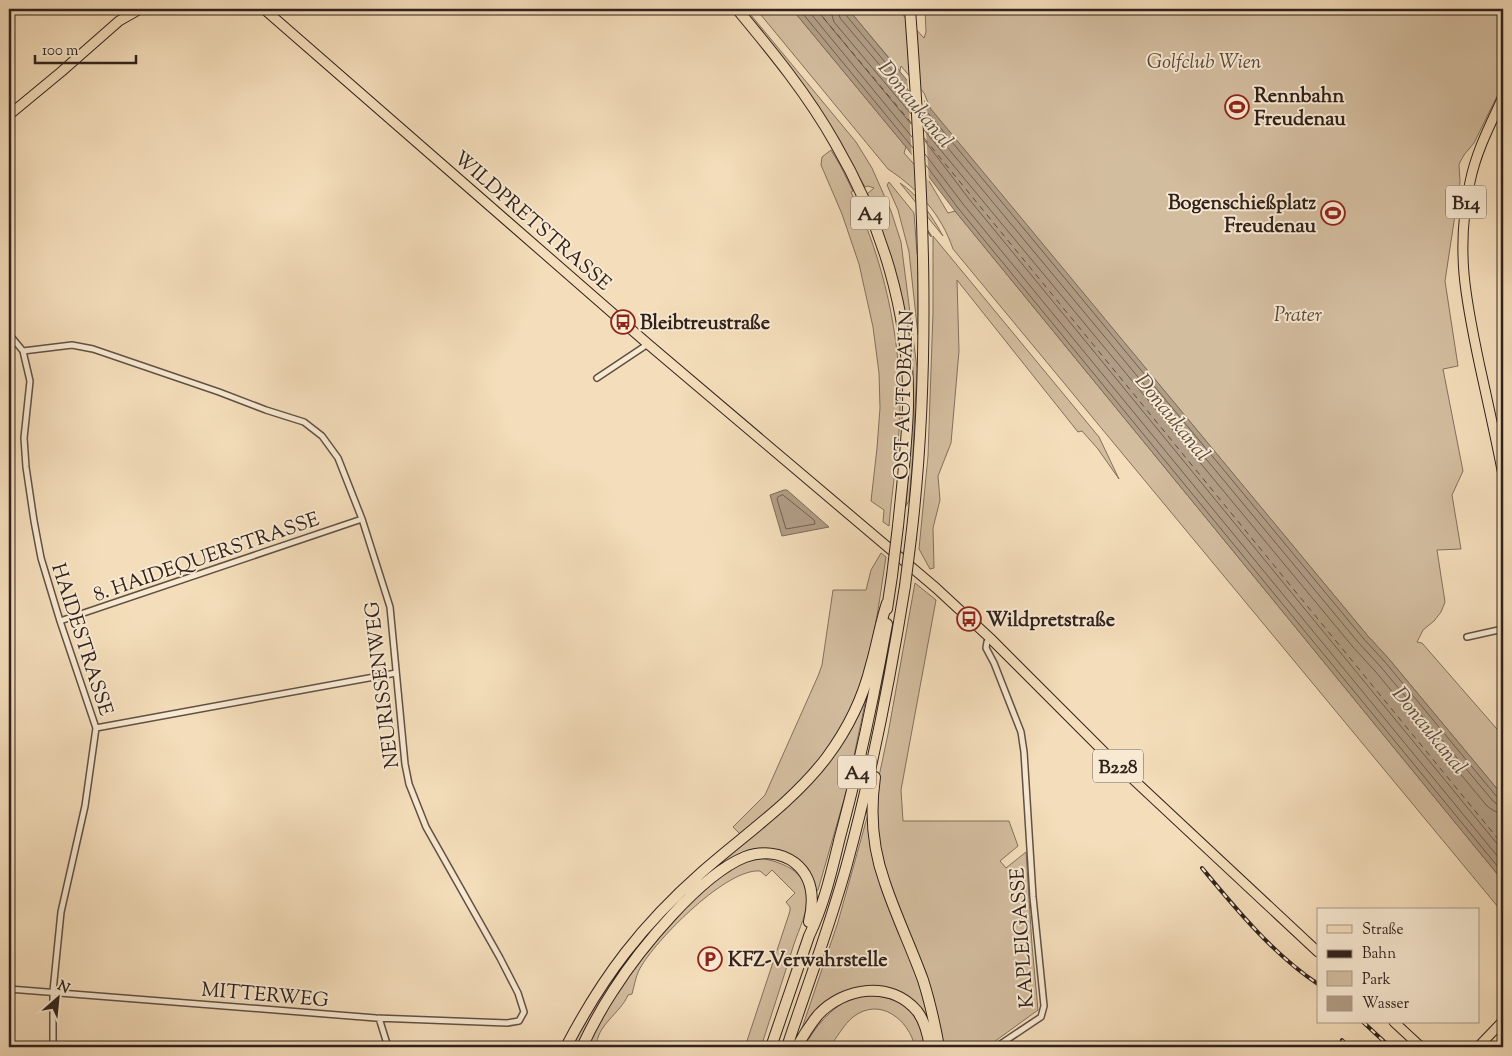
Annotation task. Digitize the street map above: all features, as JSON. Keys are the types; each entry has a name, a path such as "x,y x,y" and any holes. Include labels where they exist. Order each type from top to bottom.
{"highway":[{"name":"OST AUTOBAHN","path":"737,9 806,98 834,141 857,183 872,219 889,270 899,310 906,356 908,405 904,470 888,603"},
{"name":"OST AUTOBAHN","path":"878,736 892,671 905,586 922,407 925,329 924,254 910,10"},
{"name":"A4","path":"771,1047 834,862 857,773 879,668 888,621 888,603"},
{"path":"566,1047 603,982 644,930 702,872 793,794 827,757 847,726 859,699 871,667 881,620 888,603"},
{"name":"A4","path":"787,1047 824,940 846,866 878,736"},
{"path":"878,736 873,788 873,821 876,851 884,882 923,980 936,1027 939,1047"},
{"path":"582,1047 613,990 626,971 670,918 710,880 732,863 746,856 774,854 792,861 802,870 812,894 809,936"},
{"path":"797,1047 819,1014 833,1003 848,995 879,990 894,994 907,1001 918,1013 926,1029 930,1047"},
{"path":"586,1047 588,1035"}],"main road":[{"path":"9,115 129,11 140,9"},
{"name":"WILDPRETSTRASSE","path":"264,9 648,344 936,588 990,638"},
{"name":"B14","path":"1503,98 1480,146 1470,181 1464,211 1462,253 1469,314 1503,475"},
{"name":"B228","path":"990,638 1106,754 1317,951"},
{"path":"1478,1047 1503,1021"},
{"path":"1396,1024 1421,1047"}],"street":[{"name":"HAIDESTRASSE","path":"9,334 23,351 30,381 24,433 26,468 41,558 96,728 85,806 61,912 53,991 54,1047"},
{"path":"597,378 648,344"},
{"name":"NEURISSENWEG","path":"23,351 72,345 93,349 304,422 322,436 338,458 362,519 390,607 405,764 409,784 426,826 518,993 524,1012 518,1021"},
{"name":"8. HAIDEQUERSTRASSE","path":"60,621 362,519"},
{"path":"1467,637 1503,629"},
{"name":"KAPLEIGASSE","path":"990,638 986,648 994,662 1021,732 1024,752 1033,897 1044,1006 1041,1017 996,1047"},
{"path":"96,728 396,673"},
{"name":"MITTERWEG","path":"9,989 379,1018 507,1023 518,1021"},
{"path":"379,1018 388,1047"}],"green space":[{"path":"743,9 746,9 856,142 872,168 891,211 901,242 917,368 913,453 909,501 906,506 912,416 907,326 897,280 880,224 867,194 874,188 865,187 823,114"},
{"path":"756,9 792,9 906,147 904,153 929,181 948,213 955,211 1503,881 1503,913 953,249 942,225 927,203 909,185 888,169"},
{"name":"Prater","path":"848,9 900,9 900,12 924,38 926,32 925,9 1503,9 1503,84 1474,143 1459,164 1460,182 1445,281 1458,366 1443,369 1463,471 1452,495 1461,549 1437,550 1445,602 1441,612 1423,630 1417,642 1422,643 1503,736 1503,796 931,110 924,93 901,66 900,71"},
{"path":"831,150 853,191 851,192 873,244 894,328 900,384 900,412 889,526 883,522 884,510 871,501 880,408 879,373 873,327 859,264 842,214 821,165 822,157"},
{"path":"889,182 914,213 918,254 918,335 909,252 898,210 887,185"},
{"path":"900,183 919,200 943,236"},
{"path":"933,236 1099,437 1119,479 1098,449 1082,431 1078,432 957,280 959,351 951,443 938,476 940,500 933,528 934,568 930,569 919,549 928,456 933,313"},
{"path":"881,553 886,557 872,642 864,676 847,718 824,755 805,777 740,834 733,827 765,795 818,676 822,665 833,590 866,590 871,570"},
{"path":"915,583 936,600 901,790 903,821 1009,821 1018,846 1000,861 1006,868 1026,852 1038,1010 987,1047 942,1047 888,885 876,827 878,781"},
{"path":"867,694 847,789 818,890 816,891 795,860 743,855 678,906 578,1047 571,1047 595,1003 624,960 658,920 697,882 784,808"},
{"path":"868,814 919,978 933,1030 903,995 843,994 799,1037 838,922"},
{"path":"760,858 776,862 791,869 802,880 806,887 807,896 805,914 761,1047 745,1047 790,911 790,907 786,902 795,893 772,870 766,876 760,871 746,873 730,880 695,906 678,922 642,965 632,994 628,995 625,1002 604,1026 597,1039 597,1047 589,1047 596,1027 609,1002 650,947 674,920 720,877 738,865"},
{"path":"873,995 894,1001 909,1011 915,1017 926,1047 915,1047 907,1028 892,1014 883,1010 873,1009 863,1011 853,1017 829,1047 804,1047 813,1032 831,1012 853,998"}],"water":[{"name":"Donaukanal","path":"792,9 848,9 1367,635 1503,796 1503,881 955,211 906,147"},
{"path":"787,490 829,527 782,536 770,495"}],"pier":[{"path":"907,76 924,97 929,182 912,159"}],"waterway":[{"path":"927,230 931,236"}],"ferry route":[{"path":"816,9 913,125"},
{"path":"924,138 1503,845"}],"railway":[{"path":"1202,868 1270,945 1317,983"},
{"path":"1365,1024 1390,1047"},
{"path":"1342,1040 1348,1047"}],"place":[{"name":"Rennbahn Freudenau","path":"1237,107"},
{"name":"Bogenschießplatz Freudenau","path":"1333,213"},
{"name":"Bleibtreustraße","path":"623,322"},
{"name":"Wildpretstraße","path":"969,619"},
{"name":"KFZ-Verwahrstelle","path":"710,959"}],"park label":[{"name":"Golfclub Wien","path":"1204,61"}]}
